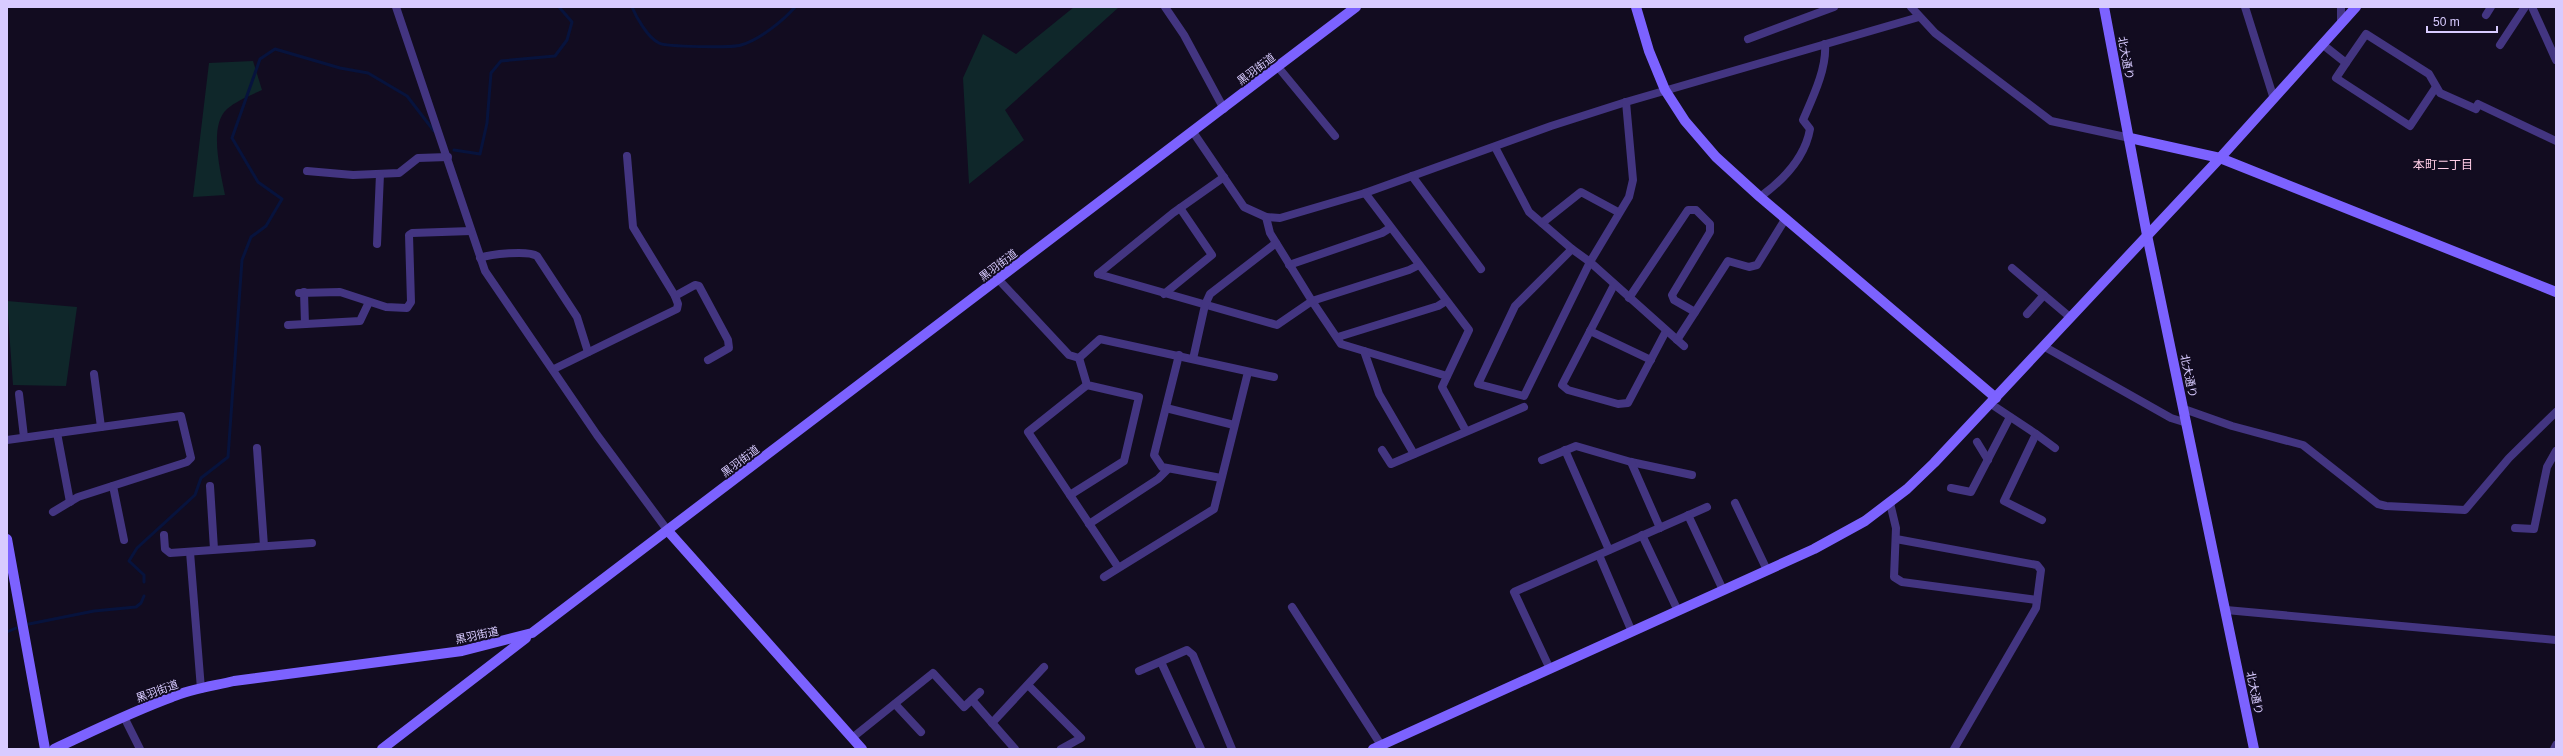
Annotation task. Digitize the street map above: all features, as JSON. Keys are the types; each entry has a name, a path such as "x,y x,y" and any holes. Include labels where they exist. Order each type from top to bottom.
{"street":[{"path":"396,7 448,157 480,258 494,286 554,369 597,435 668,531 862,749"},
{"path":"1165,7 1184,35 1224,109"},
{"name":"黒羽街道","path":"54,749 173,696 201,689 242,680 462,651 532,633 999,280 1356,7"},
{"path":"1636,7 1649,52 1665,90 1699,138 1760,197 1786,218 2010,417 2055,448"},
{"path":"1748,39 1834,7"},
{"path":"1911,7 1935,33 2051,121 2220,158 2556,292"},
{"name":"北大通り","path":"2104,7 2130,138 2147,235 2254,749"},
{"path":"2245,7 2274,96"},
{"path":"2340,7 2341,23"},
{"path":"1292,606 1377,747 1814,549 1865,522 1890,503 1934,464 2045,347 2147,235 2220,158 2274,96 2356,7"},
{"path":"2486,15 2491,7"},
{"path":"2500,45 2525,7"},
{"path":"2532,7 2556,60"},
{"path":"1193,132 1244,207 1266,217 1280,218 1365,193 1626,102 1919,17"},
{"path":"2436,87 2410,126 2336,78 2366,34 2429,74 2440,93 2476,109 2478,104 2556,141"},
{"path":"1760,197 1778,184 1799,158 1808,139 1810,130 1803,120 1822,68 1825,44"},
{"path":"2322,44 2346,63"},
{"path":"1278,67 1335,136"},
{"path":"1572,249 1515,306 1478,384 1524,396 1590,262 1618,212 1629,197 1633,180 1626,102"},
{"path":"1495,147 1529,212 1572,249 1590,262 1684,346"},
{"path":"554,369 674,311 678,304 675,296 633,227 627,156"},
{"path":"307,171 353,175 399,173 418,158 448,157"},
{"path":"377,244 380,174"},
{"path":"1412,176 1481,269"},
{"path":"1224,177 1180,208 1098,274 1277,325 1312,301 1409,270 1419,265"},
{"path":"1542,223 1581,192 1618,212"},
{"path":"1365,193 1390,228 1469,330 1442,387 1466,431"},
{"path":"1164,294 1212,255 1180,208"},
{"path":"1629,298 1688,210 1696,210 1710,224 1710,232 1672,295 1674,300 1695,312"},
{"path":"1266,217 1270,233 1312,301 1338,337 1341,344 1447,376"},
{"path":"1677,340 1728,261 1749,267 1757,265 1786,218"},
{"path":"1289,265 1382,233 1390,228"},
{"path":"305,324 302,293 340,292 386,307 402,308 410,306 408,239 412,233 471,231"},
{"path":"1193,359 1205,305 1210,294 1276,243"},
{"path":"480,258 490,254 524,254 537,256 577,317 588,352"},
{"path":"2012,268 2071,318"},
{"path":"999,280 1069,355 1079,358"},
{"path":"1614,284 1562,385 1568,390 1618,404 1628,403 1666,331"},
{"path":"675,296 695,285 699,286 728,340 729,348 708,360"},
{"path":"2027,314 2044,295"},
{"path":"1338,337 1438,306 1446,301"},
{"path":"288,325 360,321 369,302"},
{"path":"1590,331 1651,360"},
{"path":"1079,358 1100,339 1179,355 1248,372 1274,376"},
{"path":"2045,347 2171,418 2187,423"},
{"path":"1364,351 1379,394 1414,454"},
{"path":"1179,355 1154,456 1162,467 1168,469 1221,478"},
{"path":"1079,358 1087,385"},
{"path":"1104,577 1214,509 1248,372"},
{"path":"94,374 101,427"},
{"path":"1070,496 1124,461 1139,397 1087,385"},
{"path":"1087,385 1028,432 1118,567"},
{"path":"20,394 24,437"},
{"path":"1382,450 1391,464 1524,407"},
{"path":"1166,408 1234,425"},
{"path":"2184,409 2232,426 2303,445 2378,504 2386,506 2464,510 2509,458 2556,412"},
{"path":"7,440 181,416 190,458 187,462 78,497 53,512"},
{"path":"1952,488 1971,492 2010,417"},
{"path":"57,433 70,502"},
{"path":"2036,434 2004,501 2042,520"},
{"path":"1977,442 1988,460"},
{"path":"1542,460 1576,446 1631,462 1692,475"},
{"path":"257,448 264,546"},
{"path":"1565,450 1609,550"},
{"path":"2515,528 2534,529 2547,467 2555,453"},
{"path":"1631,462 1660,528"},
{"path":"1089,524 1158,479 1168,469"},
{"path":"113,486 124,540"},
{"path":"210,486 214,549"},
{"path":"1735,503 1767,570"},
{"path":"1890,503 1896,539 1894,577 1902,582 2037,600"},
{"path":"1550,669 1514,592 1707,507"},
{"path":"1688,515 1723,590"},
{"path":"164,535 167,552 190,552 214,549 312,543"},
{"path":"1642,535 1678,610"},
{"path":"7,539 45,749"},
{"path":"1896,539 2037,565 2041,570 2036,608 1954,749"},
{"path":"190,552 201,689"},
{"path":"1599,555 1632,632"},
{"path":"2226,610 2556,640"},
{"path":"382,749 532,633"},
{"path":"1139,671 1187,650 1193,655 1232,749"},
{"path":"1161,662 1201,749"},
{"path":"992,723 1044,667"},
{"path":"852,738 933,673 964,707 980,692"},
{"path":"1028,685 1081,738 1061,749"},
{"path":"972,700 1015,749"},
{"path":"895,704 921,732"},
{"path":"124,717 140,749"},
{"path":"2554,749 2556,745"}],"green space":[{"path":"1074,7 1119,7 1005,110 1024,140 969,184 963,78 983,34 1016,54"},
{"path":"253,61 262,90 239,101 227,109 221,117 218,127 217,150 225,195 193,197 209,63"},
{"path":"7,301 77,307 66,386 13,385"}],"waterway":[{"path":"454,150 480,154 487,123 491,73 501,61 555,56 567,40 572,22 559,7"},
{"path":"632,7 639,21 647,32 659,43 713,47 735,46 748,43 770,29 795,7"},
{"path":"144,582 144,575 129,561 137,548 195,495 201,478 228,457 242,260 251,237 266,226 282,199 258,182 232,138 260,59 275,49 340,68 368,73 407,96 434,131"},
{"path":"29,624 94,611 136,607 141,603 144,596"},
{"path":"7,632 16,628"}],"district":[{"name":"本町二丁目","path":"2443,165"}]}
